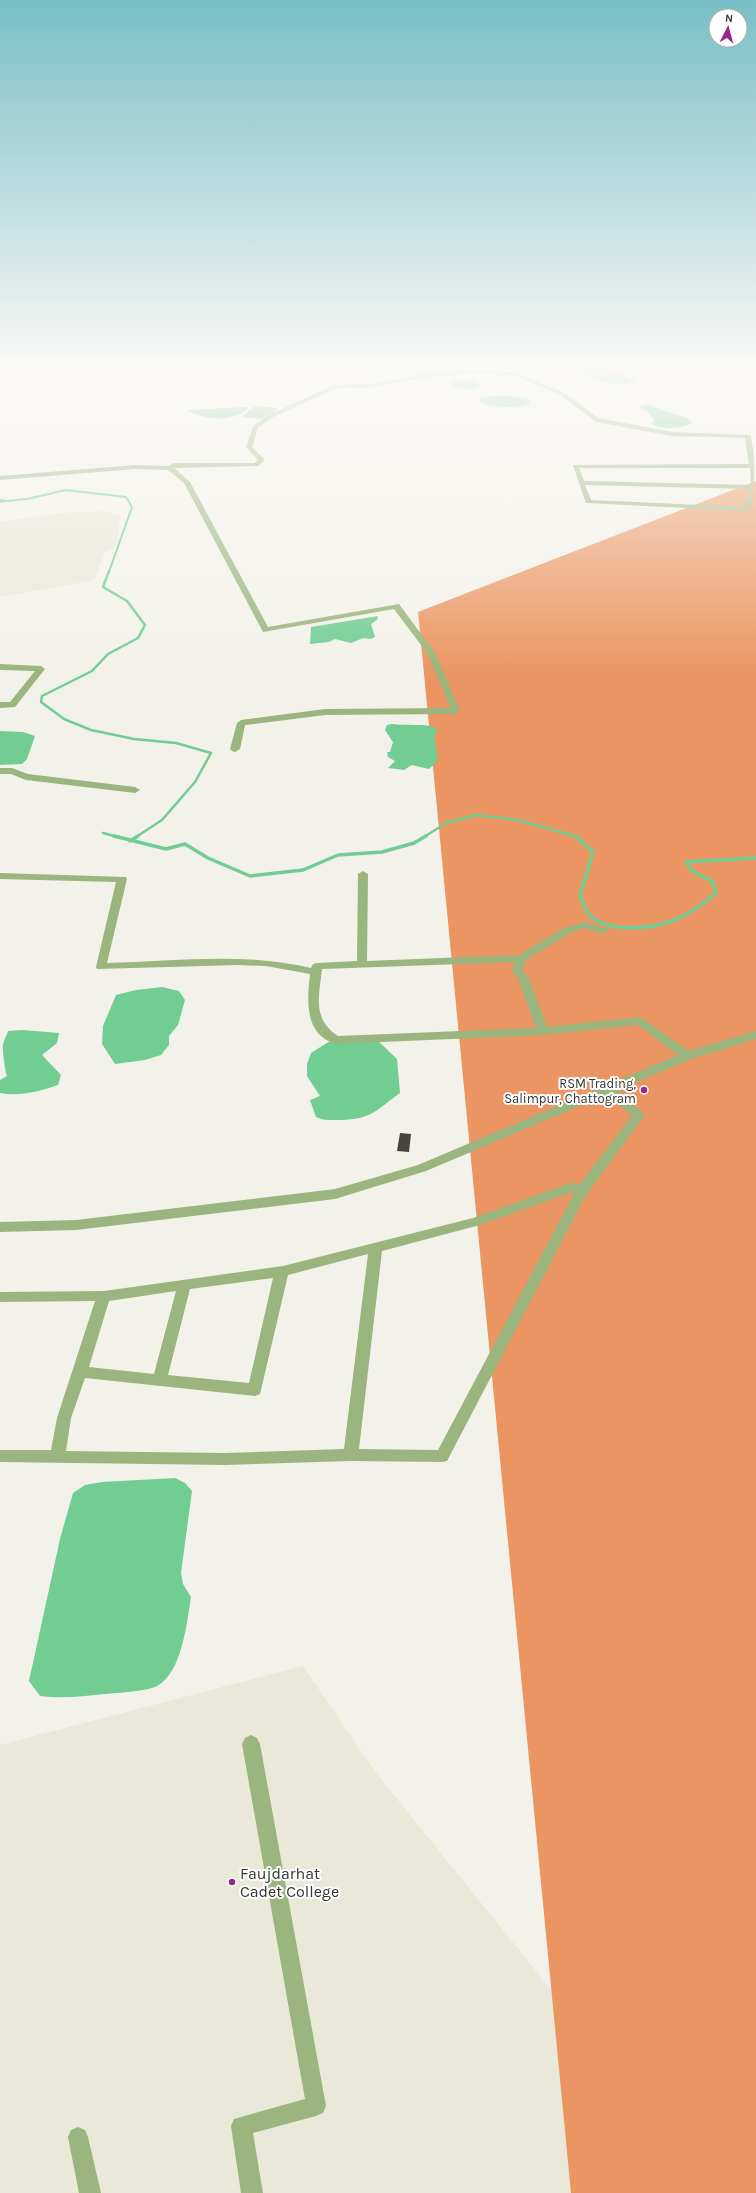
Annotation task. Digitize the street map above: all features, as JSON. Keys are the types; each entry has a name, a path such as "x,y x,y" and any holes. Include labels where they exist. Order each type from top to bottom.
{"street":[{"path":"0,478 119,468"},
{"path":"170,468 187,482 266,630 396,606 431,653 456,711 324,712 241,723 235,749"},
{"path":"576,468 588,502 747,509 755,487 753,468"},
{"path":"581,483 755,487"},
{"path":"0,667 41,669 12,705 0,705"},
{"path":"0,772 12,771 26,777 135,790"},
{"path":"362,964 363,874"},
{"path":"0,876 122,879 101,967 224,962 295,966 316,972"},
{"path":"604,931 584,926 566,932 521,958 317,966 312,1011 325,1034 336,1040 543,1031 640,1021 687,1056"},
{"path":"521,958 517,970 523,978 543,1031"},
{"path":"0,1227 76,1225 335,1194 422,1168 687,1056 756,1035"},
{"path":"0,1456 226,1459 351,1455 442,1456 580,1192 639,1115 609,1089"},
{"path":"0,1297 104,1296 283,1271 475,1222 573,1187 580,1192"},
{"path":"351,1455 376,1248"},
{"path":"80,1372 160,1379 255,1390 279,1280 283,1271"},
{"path":"160,1379 184,1286"},
{"path":"57,1457 64,1418 104,1296"},
{"path":"251,1744 316,2106 241,2126 252,2193"},
{"path":"78,2137 90,2193"}],"shaded area":[{"path":"756,481 756,2193 571,2193 418,612"},
{"path":"101,511 120,515 118,541 113,549 104,553 95,580 0,597 0,522 60,513"},
{"path":"378,616 377,620 371,624 375,637 371,639 363,638 351,643 335,639 329,642 310,644 311,627"},
{"path":"387,725 432,726 437,728 435,740 438,756 436,762 429,769 412,765 404,770 388,768 395,761 388,757 387,752 390,752 393,742 385,730"},
{"path":"0,731 23,732 35,736 27,759 22,764 0,765"},
{"path":"162,987 179,991 185,1000 178,1025 169,1036 169,1045 161,1055 145,1060 115,1064 102,1044 103,1026 116,995 136,990"},
{"path":"22,1030 59,1033 57,1043 42,1055 61,1075 58,1085 22,1094 0,1093 0,1080 7,1076 3,1055 3,1042 8,1031"},
{"path":"330,1041 378,1041 397,1059 400,1093 373,1113 359,1118 330,1120 316,1117 310,1100 320,1096 307,1076 307,1064 311,1053"},
{"path":"175,1478 185,1483 192,1491 181,1573 183,1584 191,1597 188,1620 182,1646 178,1659 172,1670 165,1679 153,1688 73,1697 40,1696 29,1681 60,1539 73,1493 85,1485 102,1482"},
{"name":"Faujdarhat Cadet College","path":"303,1666 376,1773 553,1992 712,2193 0,2193 0,1745"}],"building":[{"path":"400,1133 411,1134 409,1152 397,1151"}],"waterway":[{"path":"8,501 27,499 66,490 126,497 132,507 109,572"},
{"path":"0,501 8,501"},
{"path":"109,571 103,587 127,601 145,625 138,638 108,654 92,671 42,696 41,702 64,719 91,730 134,739 176,743 211,753 195,782 162,820 136,837"},
{"path":"424,837 446,823 475,815 518,820 577,837"},
{"path":"103,833 118,837"},
{"path":"114,836 118,837"},
{"path":"131,840 138,836"},
{"path":"131,840 166,849 185,844 208,858 250,876 303,870 338,855 382,852 414,843 426,836"},
{"path":"118,837 131,840"},
{"path":"577,837 593,852 580,896 586,911 597,921 618,927 629,928 652,926 672,921 684,916 716,893 713,882 692,871 686,862 756,858"}],"place":[{"name":"RSM Trading, Salimpur, Chattogram","path":"644,1090"},
{"name":"Faujdarhat Cadet College","path":"232,1882"}]}
